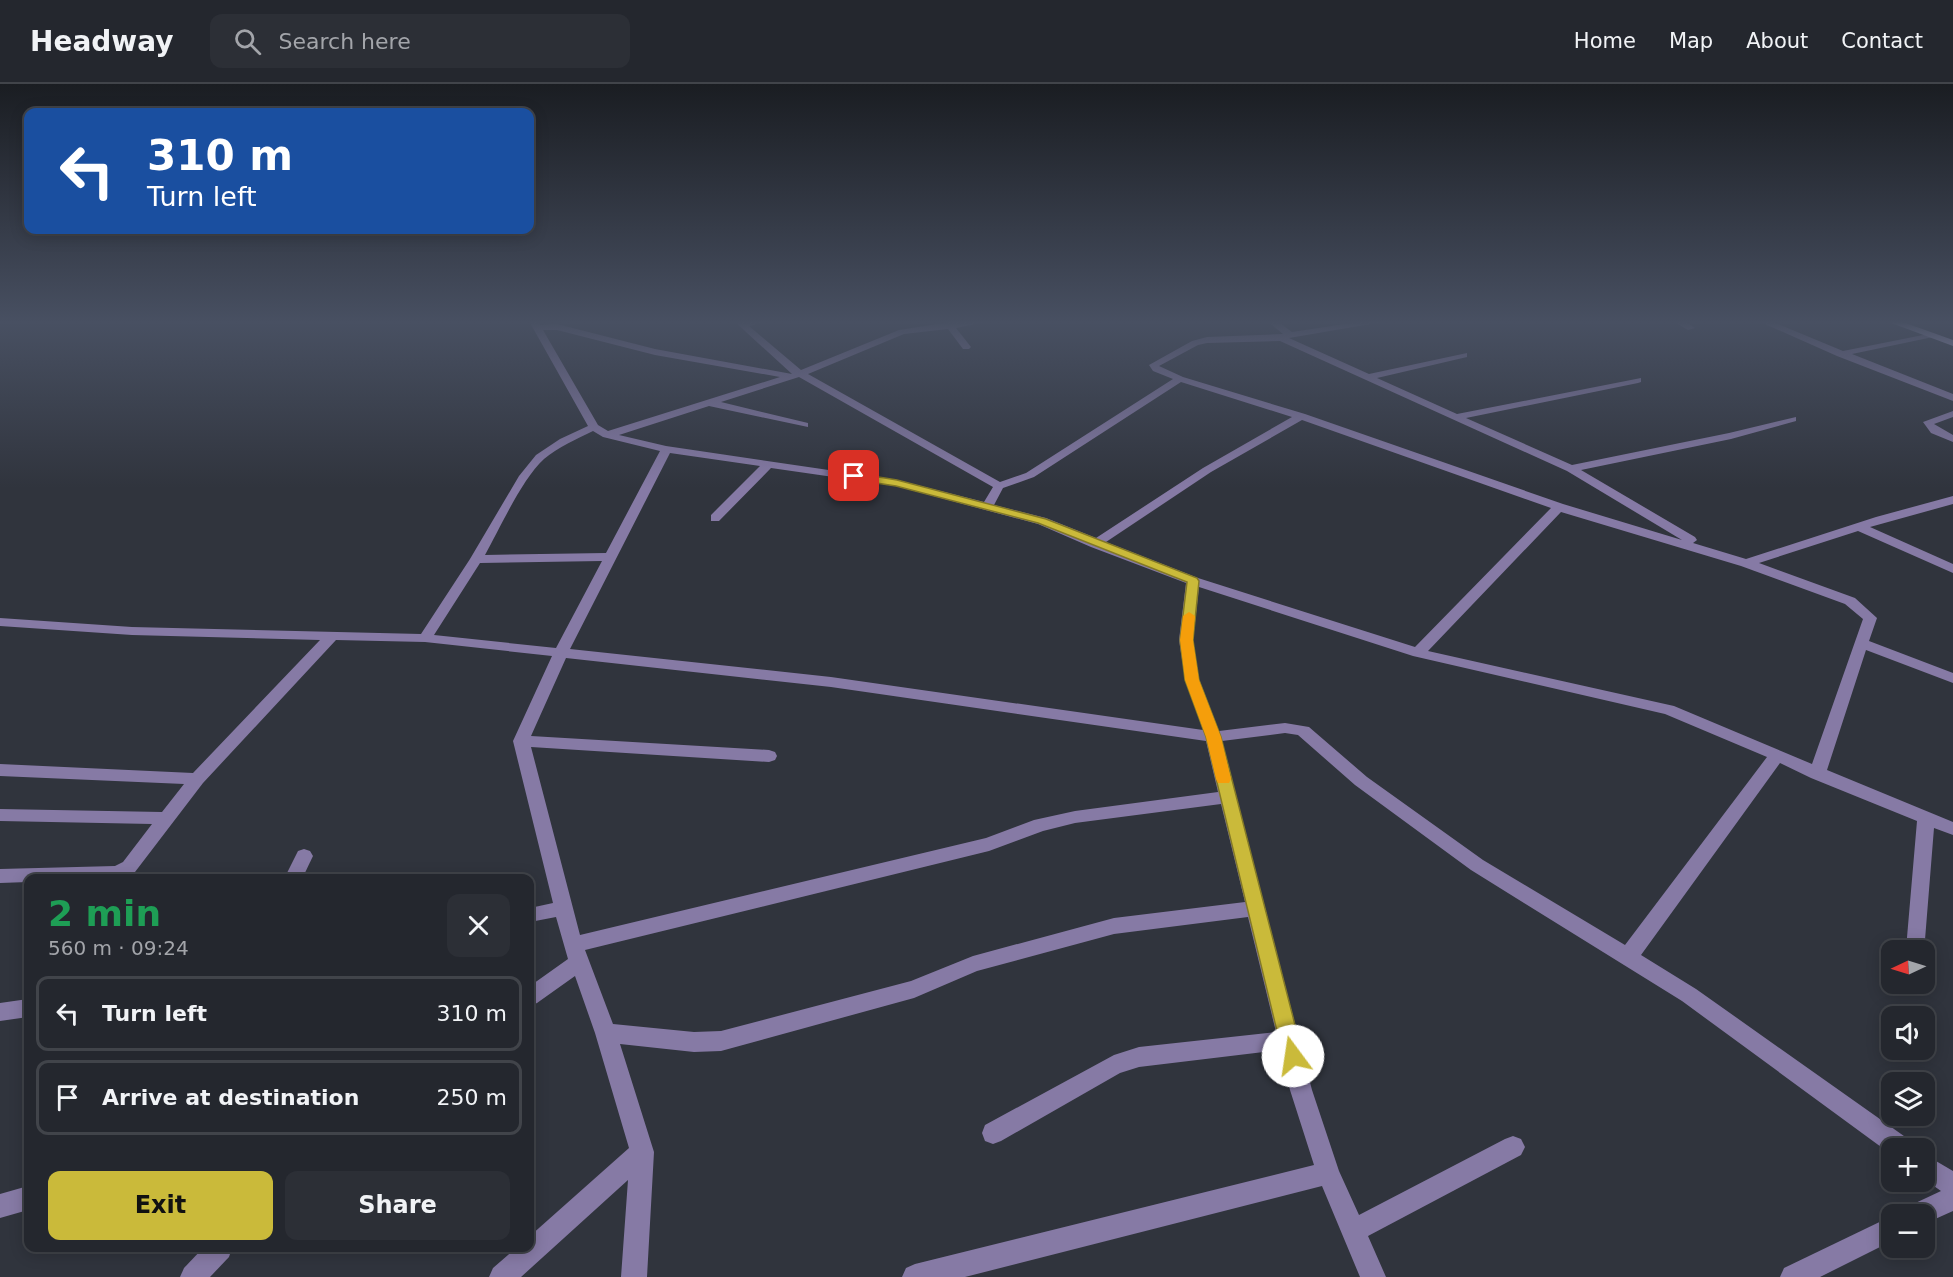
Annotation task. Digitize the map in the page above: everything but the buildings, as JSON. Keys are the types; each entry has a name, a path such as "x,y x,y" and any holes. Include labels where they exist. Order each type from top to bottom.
{"street":[{"path":"565,377 594,427 607,435 666,448 897,483 1042,521 1095,544 1193,581 1418,653 1669,710 1817,774 1953,829"},
{"path":"607,435 791,377"},
{"path":"799,377 999,486"},
{"path":"1174,377 1301,416 1559,507 1746,563 1857,606 1870,618 1817,774"},
{"path":"1368,377 1571,469 1711,552"},
{"path":"1898,377 1953,398"},
{"path":"987,507 999,486 1030,475 1180,379"},
{"path":"1455,417 1638,380"},
{"path":"708,403 804,425"},
{"path":"1953,414 1928,422 1928,425 1953,439"},
{"path":"1095,544 1207,470 1301,416"},
{"path":"1571,469 1731,436 1792,419"},
{"path":"425,638 476,559 523,478 540,457 564,441 594,427"},
{"path":"634,1277 642,1152 606,1033 576,954 520,741 561,653 666,448"},
{"path":"714,518 769,464"},
{"path":"1746,563 1859,526 1953,500"},
{"path":"1418,653 1559,507"},
{"path":"1859,526 1953,569"},
{"path":"476,559 610,557"},
{"path":"1193,581 1186,640 1192,680 1213,737 1301,1090 1328,1173 1373,1277"},
{"path":"0,622 132,631 425,638 831,682 1213,737 1285,728 1303,731 1361,781 1477,865 1689,995 1888,1138"},
{"path":"78,874 117,873 129,867 197,779 332,636"},
{"path":"1861,643 1953,678"},
{"path":"520,741 769,756"},
{"path":"1628,957 1777,756"},
{"path":"0,770 197,779"},
{"path":"534,994 576,954 989,844 1040,825 1076,817 1227,798"},
{"path":"0,815 167,818"},
{"path":"1917,940 1926,819"},
{"path":"295,874 304,856"},
{"path":"0,876 24,875"},
{"path":"534,914 563,908"},
{"path":"606,1033 694,1042 721,1041 914,989 973,964 1114,926 1256,909"},
{"path":"0,1012 24,1009"},
{"path":"993,1133 1114,1065 1139,1057 1289,1040"},
{"path":"1353,1231 1513,1147"},
{"path":"534,1248 642,1152"},
{"path":"915,1277 1328,1173"},
{"path":"1935,1173 1953,1185"},
{"path":"1935,1206 1953,1197"},
{"path":"0,1206 24,1199"},
{"path":"1793,1277 1881,1233"},
{"path":"193,1277 216,1252"},
{"path":"502,1277 530,1252"}],"slow traffic":[{"path":"1189,616 1186,640 1192,680 1213,737 1223,779"}],"route":[{"path":"854,476 897,483 1042,521 1095,544 1193,581 1186,640 1192,680 1213,737 1293,1056"}]}
